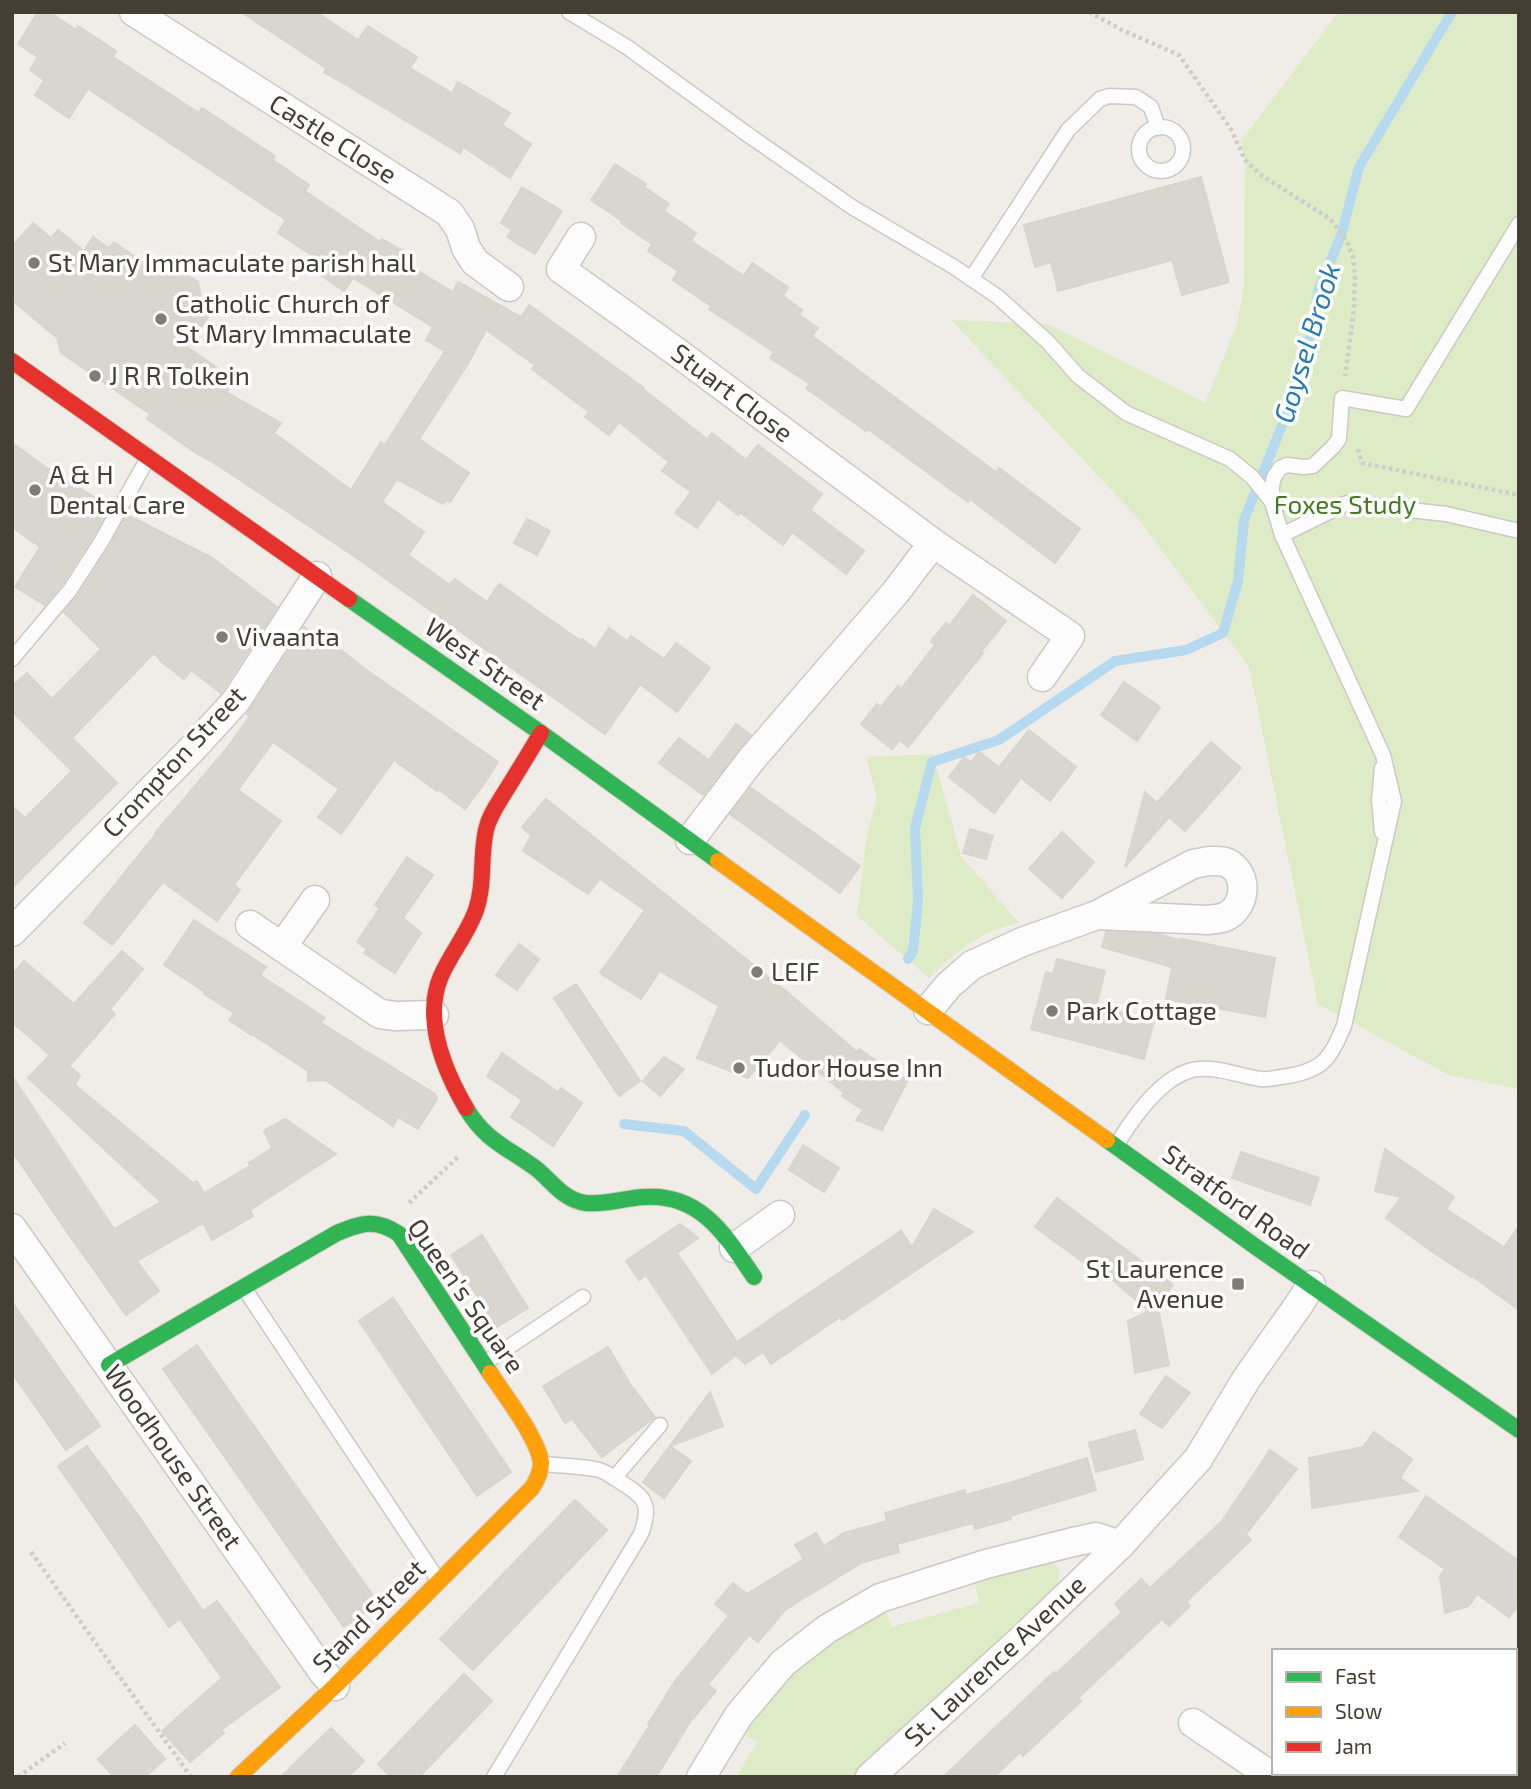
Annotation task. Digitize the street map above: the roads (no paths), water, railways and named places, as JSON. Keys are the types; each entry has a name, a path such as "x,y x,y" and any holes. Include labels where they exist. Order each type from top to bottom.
{"main road":[{"name":"West Street","path":"12,361 541,733 928,1010"},
{"path":"541,733 489,819 484,842 483,876 476,910 447,962 434,1000 436,1032 453,1079 464,1107 481,1128 497,1143 538,1170 574,1201 586,1204 607,1203 657,1196 680,1201 703,1212 718,1226 754,1277"},
{"name":"Stratford Road","path":"928,1010 1311,1285 1519,1430"},
{"name":"Queen's Square","path":"109,1365 337,1233 370,1222 386,1224 398,1234 484,1363 537,1445 542,1464"},
{"name":"Stand Street","path":"238,1777 335,1686 532,1488 540,1477 542,1464"}],"street":[{"name":"Castle Close","path":"134,12 449,213 460,229 466,248 475,262 509,287"},
{"name":"Stuart Close","path":"581,237 561,269 933,543 1070,636 1042,677"},
{"path":"690,841 751,761 895,593 933,543"},
{"name":"Crompton Street","path":"12,932 236,701 317,576"},
{"path":"282,947 315,900"},
{"path":"928,1010 949,985 972,965 1022,942 1097,915"},
{"path":"250,925 380,1014 434,1015"},
{"path":"734,1248 780,1215"},
{"name":"Woodhouse Street","path":"12,1228 335,1686"},
{"name":"St. Laurence Avenue","path":"870,1777 1120,1545 1198,1459 1247,1378 1311,1285"},
{"name":"St. Laurence Avenue","path":"701,1777 739,1715 783,1663 827,1629 880,1598 986,1564 1073,1542 1096,1537 1120,1545"},
{"path":"1194,1723 1273,1777"}],"lane":[{"path":"569,12 627,47 852,207 998,297 1048,342 1078,376 1126,413 1230,459 1252,477 1272,502"},
{"path":"971,279 1068,130 1100,99 1109,96 1136,97 1151,107 1158,128"},
{"path":"1116,1145 1152,1097 1183,1073 1210,1068 1264,1080 1306,1073 1324,1062 1334,1049 1344,1026 1394,801 1383,755 1282,535 1272,502 1272,486 1280,468 1287,465 1313,466 1333,447 1339,439 1342,398 1406,409 1519,224"},
{"path":"12,659 70,590 101,542 148,457"},
{"path":"1282,535 1347,503 1446,514 1519,531"},
{"path":"243,1287 438,1581"},
{"path":"484,1363 583,1297"},
{"path":"614,1478 660,1425"},
{"path":"494,1777 641,1534 646,1519 645,1502 636,1492 601,1471 542,1464"}],"waterway":[{"name":"Goysel Brook","path":"908,959 913,951 918,901 915,828 932,762 999,740 1115,661 1186,650 1223,633 1238,581 1244,520 1304,371 1319,288 1341,236 1359,167 1452,12"},
{"path":"624,1124 684,1131 756,1189 805,1115"}],"place":[{"name":"St Mary Immaculate parish hall","path":"34,263"},
{"name":"Catholic Church of St Mary Immaculate","path":"161,319"},
{"name":"J R R Tolkein","path":"95,376"},
{"name":"A & H Dental Care","path":"35,490"},
{"name":"Vivaanta","path":"222,637"},
{"name":"LEIF","path":"757,972"},
{"name":"Park Cottage","path":"1052,1011"},
{"name":"Tudor House Inn","path":"739,1068"},
{"name":"St Laurence Avenue","path":"1238,1284"}],"park label":[{"name":"Foxes Study","path":"1345,505"}]}
